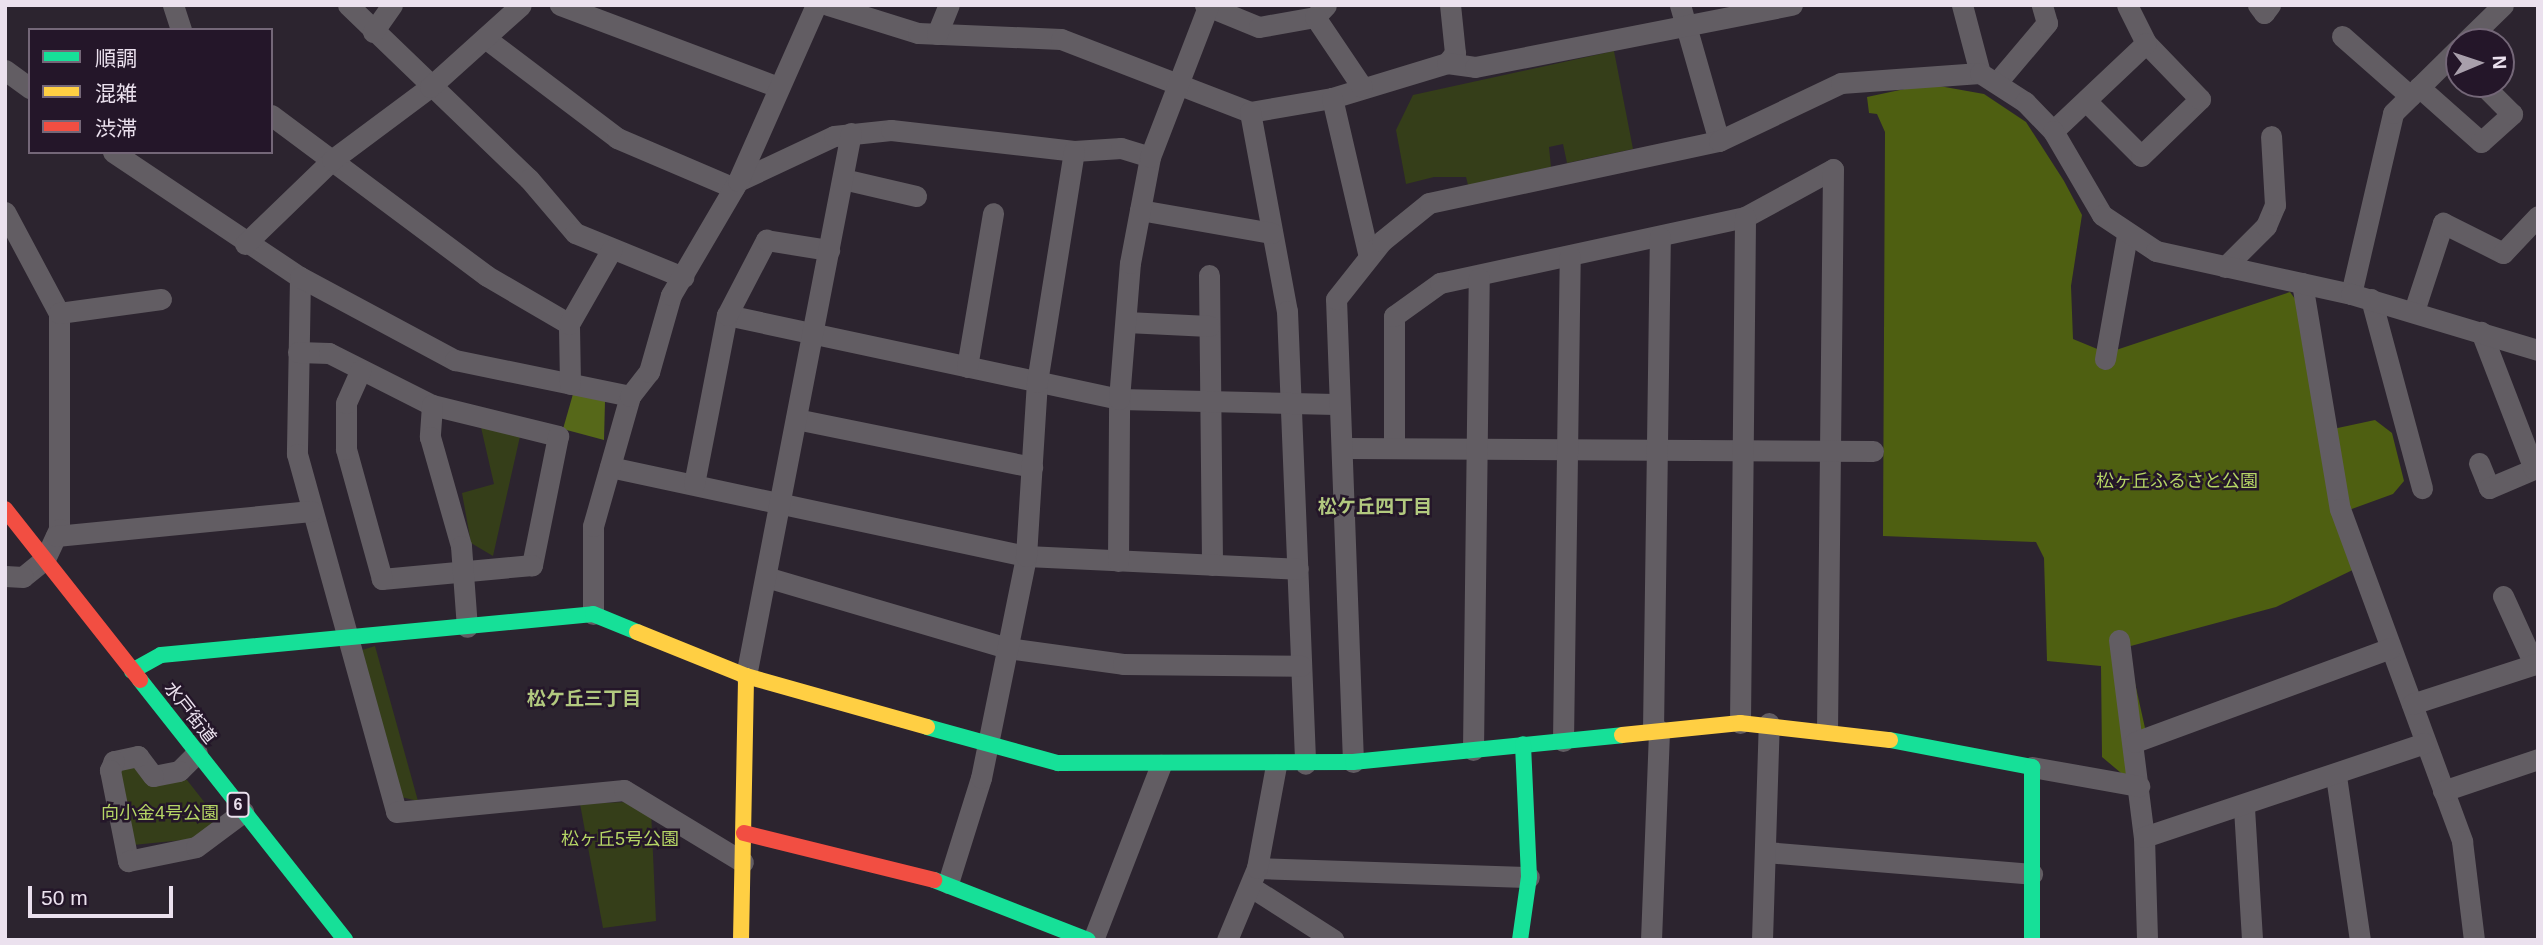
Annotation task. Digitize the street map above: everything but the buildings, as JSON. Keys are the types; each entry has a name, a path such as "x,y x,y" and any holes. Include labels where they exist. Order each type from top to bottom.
{"main road":[{"name":"水戸街道","path":"5,509 345,940"},
{"path":"132,671 162,655 593,614 746,676 987,748 1058,764 1276,765 1353,762 1740,723 1827,728 2032,767 2032,940"},
{"path":"741,940 746,676"},
{"path":"1520,940 1528,877 1523,744"},
{"path":"744,833 948,883 1088,940"}],"street":[{"path":"173,5 180,28"},
{"path":"348,5 430,87 529,178 575,233 683,277"},
{"path":"373,32 392,5"},
{"path":"246,244 332,160 430,87 521,5"},
{"path":"560,5 778,87"},
{"path":"593,614 593,526 630,396 649,372 671,295 736,185 816,5"},
{"path":"828,5 937,34 1061,39 1177,88 1250,112 1332,98 1447,63 1475,67 1686,29 1791,5"},
{"path":"937,34 949,5"},
{"path":"1447,63 1455,53 1450,5"},
{"path":"1680,5 1719,141"},
{"path":"1962,5 1989,77 2053,131 2102,215 2127,235 2156,251 2361,297 2538,351"},
{"path":"1353,762 1345,448 1337,440 1335,404 1336,299 1368,257 1429,202 1719,141 1841,83 1989,77 2047,23 2042,5"},
{"path":"2087,102 2141,156 2200,99 2146,43 2127,5"},
{"path":"2258,5 2264,13 2270,5"},
{"path":"1118,561 1119,399 1140,210 1150,157 1206,6 1259,27 1320,11 1362,87"},
{"path":"2478,28 2494,8"},
{"path":"2342,36 2481,142 2512,114 2496,98"},
{"path":"485,37 617,138 736,185 851,133 891,130 1074,151 1121,148 1150,157"},
{"path":"2053,131 2087,102 2146,43"},
{"path":"2423,488 2361,297 2393,113 2445,64"},
{"path":"5,70 28,87"},
{"path":"1332,98 1368,257"},
{"path":"1250,112 1287,311 1305,764"},
{"path":"273,116 487,276 569,324"},
{"path":"746,676 851,133"},
{"path":"2225,267 2266,226 2275,205 2271,136"},
{"path":"948,883 987,748 1027,556 1037,382 1074,151"},
{"path":"116,154 246,244 300,277 455,360 630,396"},
{"path":"1394,446 1394,316 1440,283 1479,278 1745,217 1833,169 1827,728"},
{"path":"843,179 916,196"},
{"path":"1140,210 1272,233"},
{"path":"5,212 59,313 56,536 45,559 23,577 5,576"},
{"path":"967,367 993,213"},
{"path":"2414,311 2442,223 2503,253 2538,216"},
{"path":"1740,723 1745,217"},
{"path":"2105,359 2127,235"},
{"path":"1651,940 1656,730 1660,237"},
{"path":"694,484 727,315 766,240 829,250"},
{"path":"570,384 569,324 612,249"},
{"path":"1563,741 1570,256"},
{"path":"1209,275 1212,565"},
{"path":"300,277 297,454 345,637 396,811 624,790 743,862"},
{"path":"1473,750 1479,278"},
{"path":"2302,283 2340,509 2462,841 2474,940"},
{"path":"59,313 161,299"},
{"path":"727,315 1119,399 1335,404"},
{"path":"1126,322 1209,326"},
{"path":"2479,463 2489,488 2534,469 2480,332"},
{"path":"298,352 329,353 432,405 558,436 532,565 382,579 346,449 346,403 361,370"},
{"path":"432,405 430,437 463,572 467,627"},
{"path":"796,419 1032,467"},
{"path":"1345,448 1394,446 1873,451"},
{"path":"610,467 1027,556 1298,569"},
{"path":"56,536 311,511"},
{"path":"766,577 1008,648 1123,664 1301,666"},
{"path":"2412,704 2536,663 2503,596"},
{"path":"2119,640 2135,742 2144,837 2147,940"},
{"path":"2135,742 2390,648"},
{"path":"1762,940 1769,723"},
{"path":"2144,837 2244,808 2425,743"},
{"path":"197,753 179,771 153,776 138,756 114,761 110,770 128,861 196,847 243,812"},
{"path":"2443,791 2538,759"},
{"path":"1093,940 1161,765"},
{"path":"1227,940 1254,878 1276,765"},
{"path":"2032,767 2139,786"},
{"path":"2336,776 2360,940"},
{"path":"2244,808 2252,940"},
{"path":"1766,852 2032,874"},
{"path":"1254,878 1528,877"},
{"path":"1254,878 1334,940"}],"green space":[{"path":"1614,51 1633,149 1567,163 1563,144 1549,147 1551,167 1468,185 1466,177 1434,177 1406,184 1396,130 1413,95"},
{"name":"松ヶ丘ふるさと公園","path":"1928,84 1984,94 2026,122 2064,181 2082,215 2071,286 2073,339 2107,353 2290,292 2298,303 2319,432 2375,420 2392,433 2404,481 2393,494 2349,510 2365,564 2276,607 2127,647 2145,728 2127,778 2102,757 2101,666 2047,661 2044,558 2036,542 1883,536 1885,132 1877,114 1869,113 1867,97"},
{"path":"480,423 521,432 493,556 471,543 462,493 494,484"},
{"path":"375,646 418,801 401,797 359,651"},
{"name":"向小金4号公園","path":"135,762 152,782 187,780 216,817 213,827 193,839 133,845 119,772"},
{"name":"松ヶ丘5号公園","path":"626,802 651,810 656,921 603,928 580,804"}],"shaded area":[{"path":"573,394 605,401 604,440 563,429"}],"traffic: fast":[{"path":"132,671 161,655 593,614 637,632"},
{"path":"140,680 345,940"},
{"path":"927,727 1058,763 1353,762 1622,735"},
{"path":"1890,740 2032,767 2032,940"},
{"path":"1520,940 1529,877 1523,744"},
{"path":"934,880 1088,940"}],"traffic: slow":[{"path":"637,632 746,676 927,727"},
{"path":"741,940 746,676"},
{"path":"1622,735 1740,723 1890,740"}],"traffic: jam":[{"path":"5,509 140,680"},
{"path":"744,833 934,880"}],"district":[{"name":"松ケ丘四丁目","path":"1375,507"},
{"name":"松ケ丘三丁目","path":"584,699"}]}
